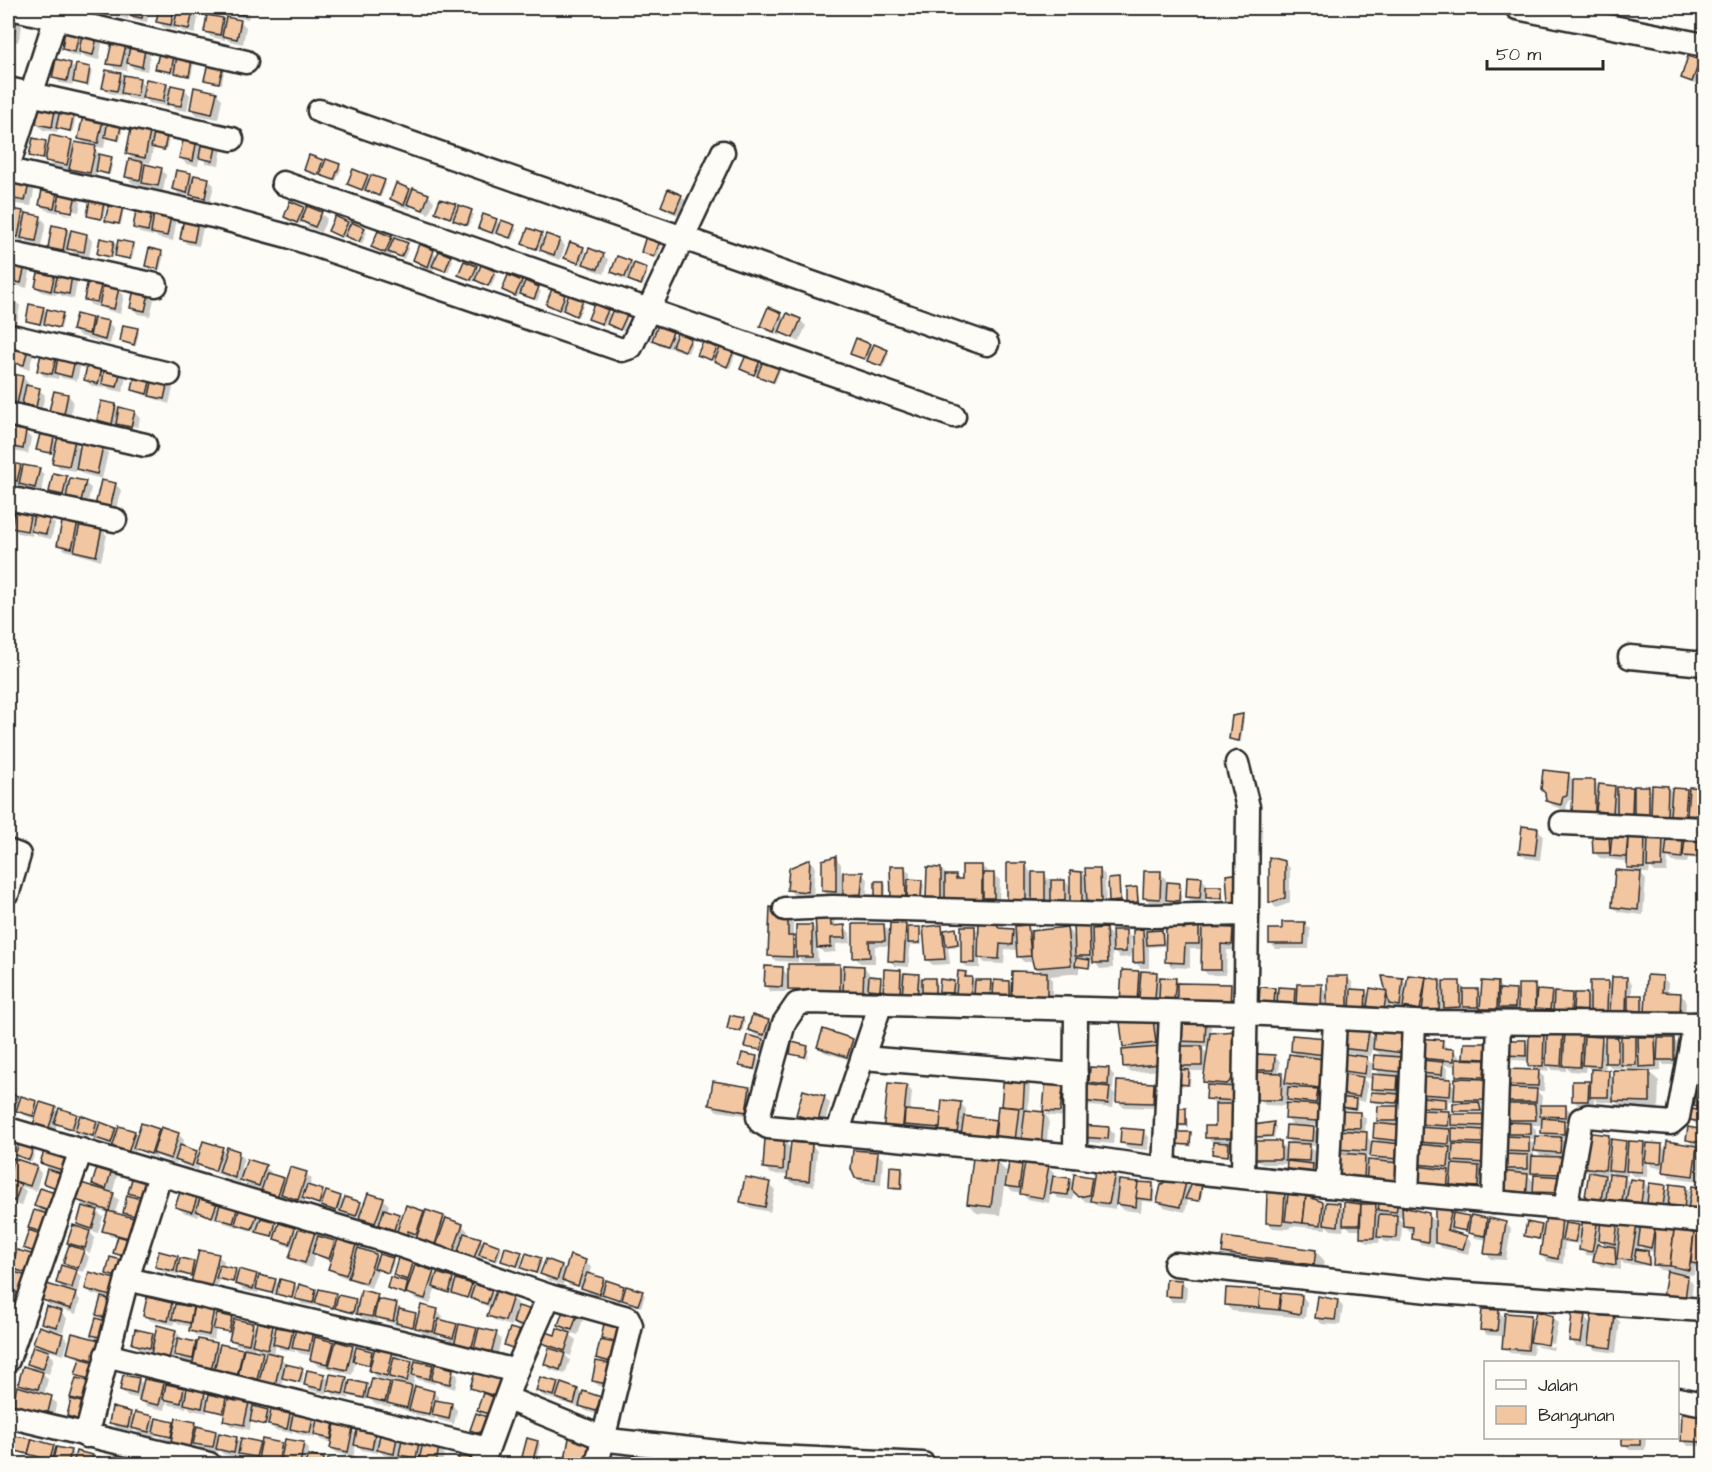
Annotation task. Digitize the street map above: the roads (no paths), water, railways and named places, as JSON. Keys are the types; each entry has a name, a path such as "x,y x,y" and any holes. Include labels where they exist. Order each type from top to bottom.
{"street":[{"path":"11,8 57,13 246,62"},
{"path":"1517,8 1704,45"},
{"path":"57,13 8,169 191,211 291,237 622,350 631,347 723,152"},
{"path":"8,89 232,139"},
{"path":"319,111 987,344"},
{"path":"283,183 954,416"},
{"path":"8,253 156,285"},
{"path":"8,335 169,374"},
{"path":"8,414 146,445"},
{"path":"8,498 115,520"},
{"path":"1630,657 1704,664"},
{"path":"1237,763 1248,807 1243,1176"},
{"path":"1562,823 1704,828"},
{"path":"8,851 19,855 8,892"},
{"path":"785,909 833,907 1152,916 1247,914"},
{"path":"837,1134 881,1003"},
{"path":"1565,1209 1581,1119 1588,1116 1671,1123 1678,1116 1700,1024 1414,1022 1245,1013 1171,1013 881,1003 797,1004 784,1023 758,1117 760,1122 768,1127 1075,1156 1164,1169 1327,1186 1565,1209 1704,1221"},
{"path":"1075,1156 1076,1010"},
{"path":"1164,1169 1171,1013"},
{"path":"1327,1186 1335,1019"},
{"path":"1407,1194 1414,1022"},
{"path":"1493,1202 1499,1023"},
{"path":"863,1058 1076,1075"},
{"path":"8,1129 390,1242 549,1296 628,1318 630,1321 611,1440 597,1464"},
{"path":"8,1360 81,1150"},
{"path":"86,1436 127,1279 160,1175"},
{"path":"1175,1264 1450,1293 1704,1310"},
{"path":"127,1279 516,1371"},
{"path":"106,1355 485,1457 508,1399 516,1371 549,1296"},
{"path":"508,1399 611,1440 755,1456 923,1464"},
{"path":"1679,1399 1704,1404"},
{"path":"8,1416 209,1464"}]}
